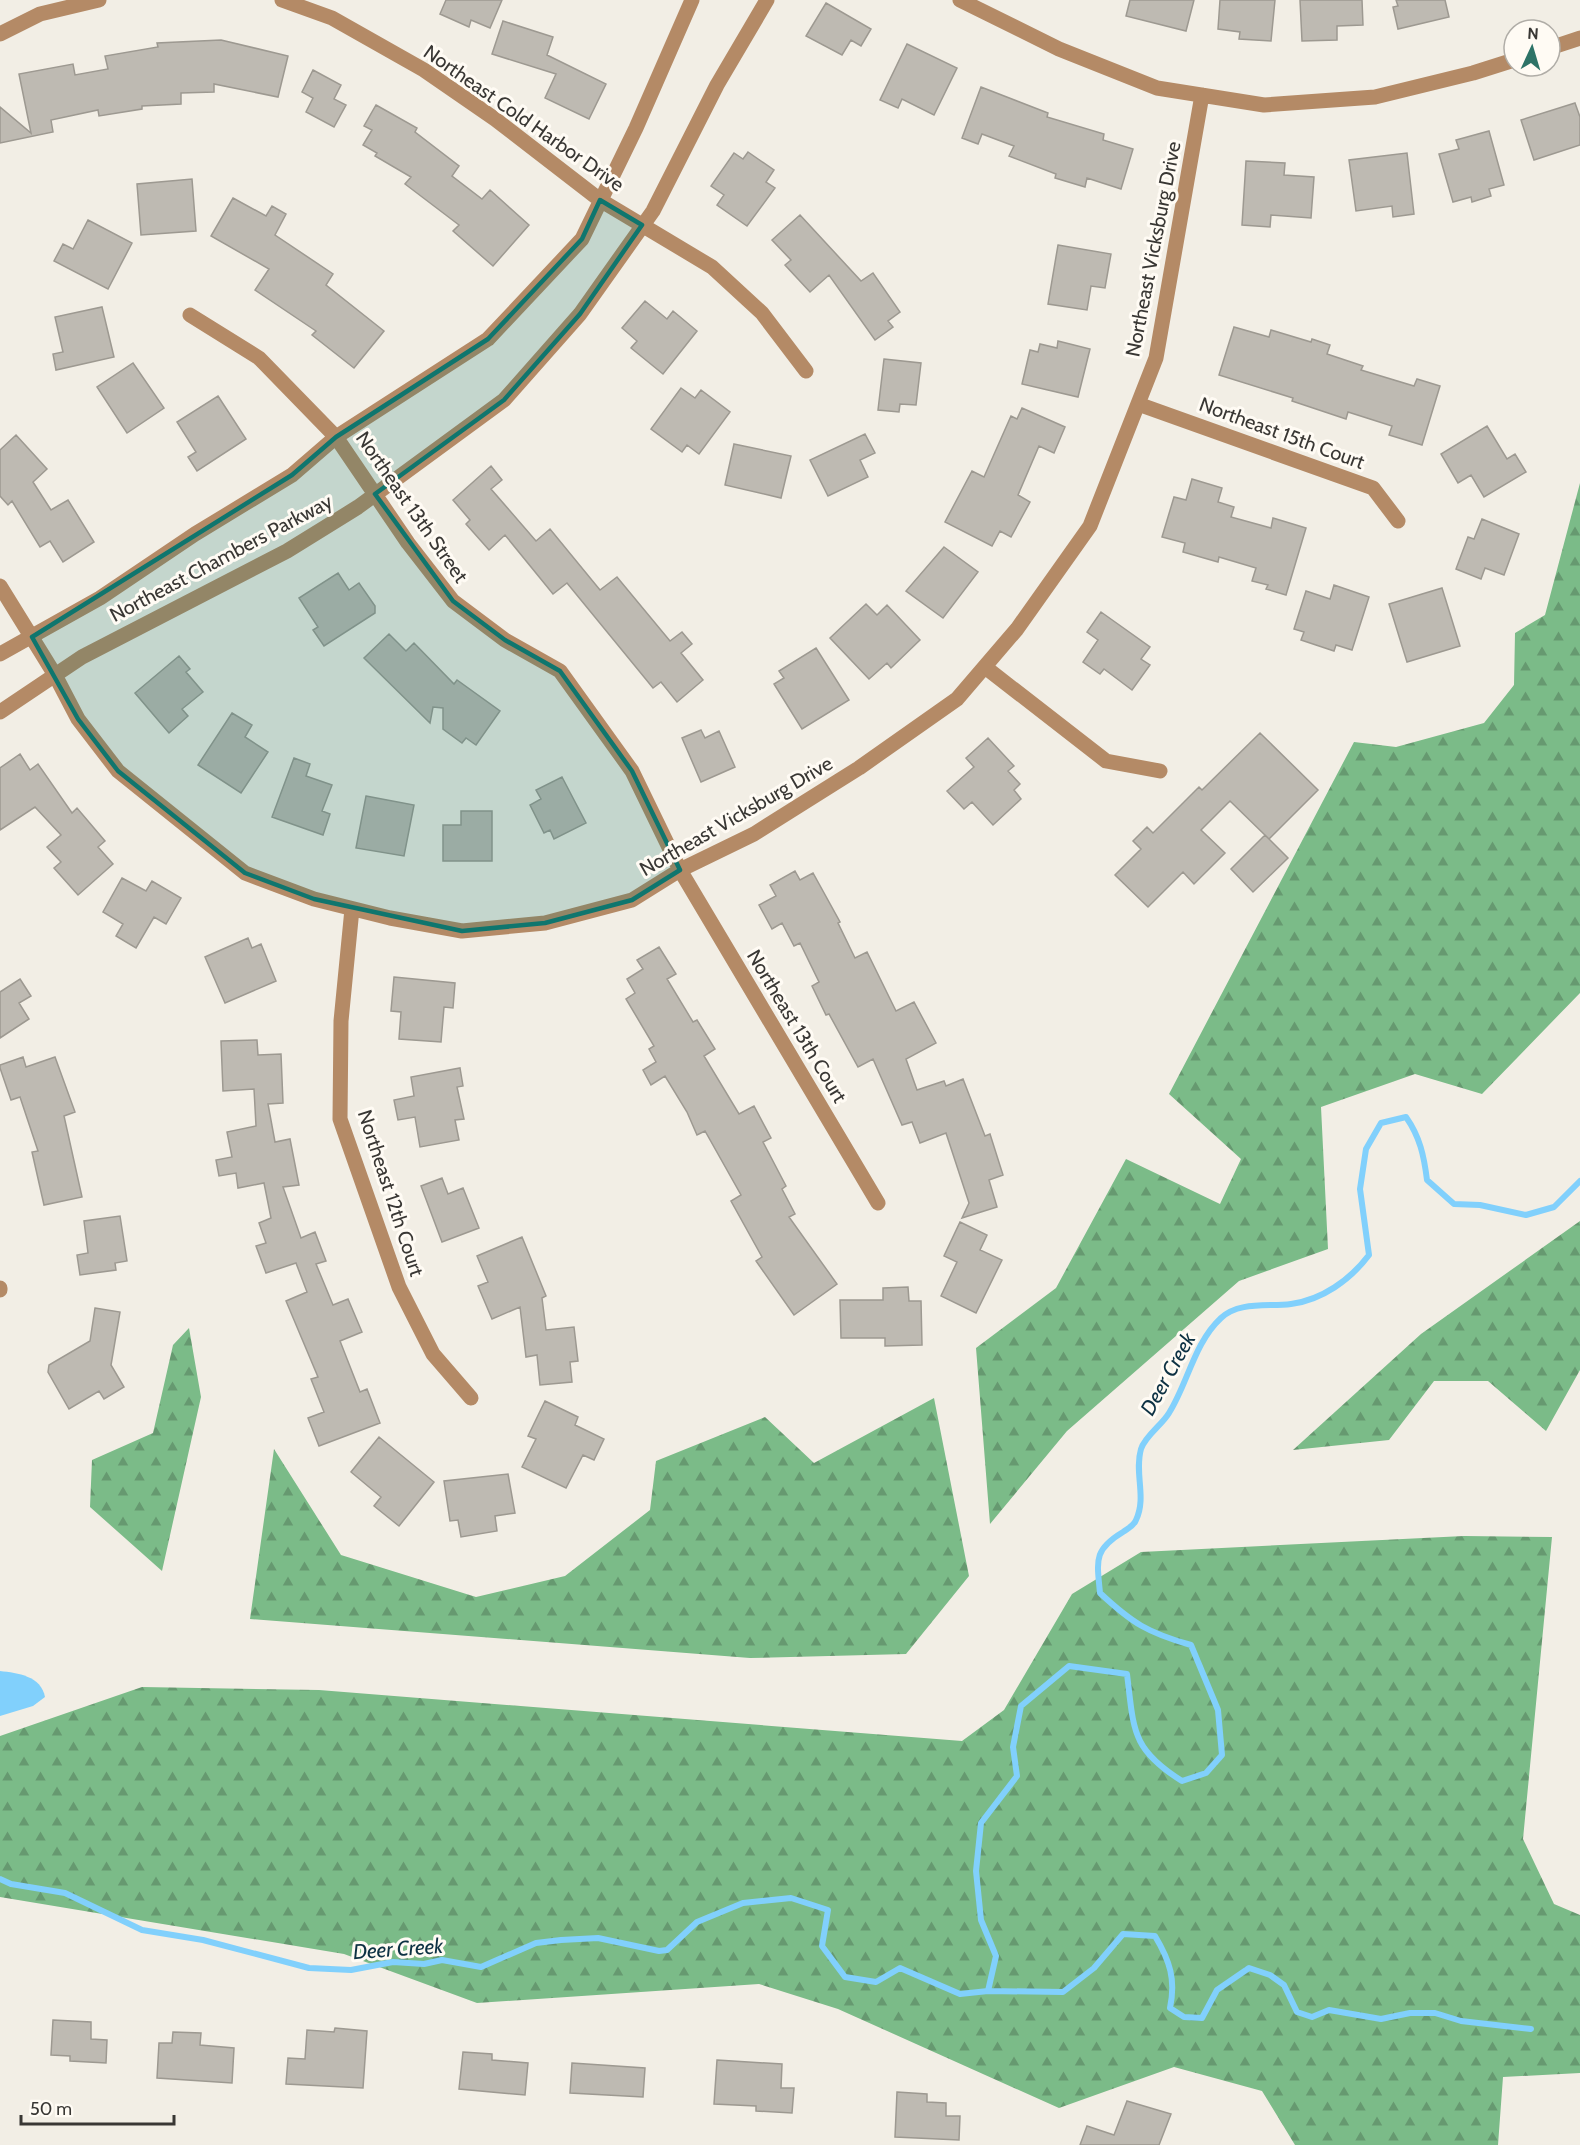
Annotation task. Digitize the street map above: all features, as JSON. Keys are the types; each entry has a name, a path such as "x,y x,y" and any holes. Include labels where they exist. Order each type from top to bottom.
{"street":[{"path":"0,34 40,14 99,0"},
{"name":"Northeast Cold Harbor Drive","path":"282,0 332,18 424,70 495,119 600,200 712,267 762,313 806,371"},
{"name":"Northeast Chambers Parkway","path":"0,654 100,598 195,534 292,475 336,436 488,339 582,239 636,129 692,0"},
{"name":"Northeast Chambers Parkway","path":"0,712 82,657 287,551 375,494 504,400 580,314 653,211 717,86 767,0"},
{"path":"960,0 1059,50 1157,88 1264,105 1375,97 1502,64"},
{"path":"1562,44 1580,38"},
{"name":"Northeast Vicksburg Drive","path":"56,675 78,719 118,771 245,873 314,899 462,931 545,923 632,900 680,870 754,834 859,768 957,699 1017,629 1090,526 1156,358 1202,95"},
{"path":"190,315 259,358 336,436"},
{"name":"Northeast 15th Court","path":"1138,404 1373,488 1398,521"},
{"name":"Northeast 13th Street","path":"336,436 408,543 453,601 505,640 560,671 632,771 680,870"},
{"path":"0,586 56,675"},
{"path":"985,667 1106,761 1160,771"},
{"name":"Northeast 13th Court","path":"680,870 878,1203"},
{"name":"Northeast 12th Court","path":"352,909 341,1021 340,1119 399,1287 433,1354 471,1398"}],"highlighted area":[{"path":"600,200 642,225 580,314 504,400 375,494 453,601 505,640 560,671 632,771 680,870 632,900 545,923 462,931 314,899 245,873 118,771 78,719 32,637 292,475 336,437 488,339 582,239"}],"green space":[{"path":"1580,483 1580,993 1482,1094 1415,1074 1321,1107 1328,1249 1239,1281 1067,1431 990,1524 976,1348 1056,1288 1126,1159 1220,1204 1241,1159 1169,1094 1354,742 1396,747 1484,723 1514,685 1515,633 1545,615"},
{"path":"1580,1221 1580,1370 1546,1431 1488,1381 1434,1381 1389,1440 1293,1450 1421,1334"},
{"path":"189,1328 201,1397 162,1571 90,1507 92,1460 153,1433 173,1345"},
{"path":"934,1398 969,1576 906,1654 750,1658 250,1619 274,1449 341,1555 476,1597 565,1576 650,1510 656,1461 765,1417 814,1463"},
{"path":"1464,1536 1552,1537 1523,1839 1554,1904 1580,1915 1580,2073 1503,2077 1498,2145 1295,2145 1262,2091 1174,2067 1059,2108 838,2009 759,1984 477,2003 344,1954 0,1897 0,1736 142,1687 319,1690 962,1741 1004,1710 1072,1594 1141,1552"}],"water":[{"path":"0,1671 34,1680 43,1690 45,1697 33,1706 0,1716"}],"building":[{"path":"446,0 502,0 490,28 471,20 469,27 440,14"},
{"path":"1130,0 1194,0 1186,31 1126,16"},
{"path":"1220,0 1275,0 1271,41 1239,39 1240,32 1218,29"},
{"path":"1300,0 1362,0 1363,25 1337,26 1337,40 1302,41"},
{"path":"1396,0 1445,0 1449,17 1398,29 1393,7 1398,6"},
{"path":"826,3 871,29 861,46 851,40 842,55 806,36"},
{"path":"503,21 553,37 547,55 606,84 589,119 545,98 556,74 492,54"},
{"path":"221,40 288,56 278,97 214,84 214,92 181,93 181,104 142,106 142,109 99,116 98,110 51,120 53,132 0,143 0,107 31,133 19,74 73,64 75,75 108,69 105,56 158,47 157,43"},
{"path":"907,44 957,68 934,115 902,99 898,108 880,100"},
{"path":"313,70 341,85 334,99 346,105 334,127 306,112 313,98 302,92"},
{"path":"981,87 1048,113 1047,117 1104,134 1103,140 1133,149 1121,189 1087,178 1085,187 1055,178 1056,174 1009,156 1014,146 982,134 978,144 962,138"},
{"path":"1575,103 1580,117 1580,145 1534,160 1521,120"},
{"path":"376,105 417,128 415,132 459,166 452,176 482,199 490,190 529,225 493,266 453,231 459,225 405,184 411,177 375,156 377,153 363,145 372,130 364,126"},
{"path":"1489,131 1504,185 1489,189 1491,196 1472,202 1471,197 1453,202 1439,154 1459,149 1456,140"},
{"path":"748,152 774,170 766,182 775,188 747,226 717,205 724,195 711,186 734,153 743,159"},
{"path":"1407,153 1414,214 1393,217 1392,206 1356,211 1349,160"},
{"path":"1246,161 1285,163 1284,175 1314,177 1311,218 1271,215 1270,227 1242,225"},
{"path":"192,179 196,231 141,235 137,184"},
{"path":"233,198 266,216 272,206 286,214 275,235 333,274 326,285 384,331 354,368 312,335 316,331 255,290 269,269 211,236"},
{"path":"800,215 861,281 873,273 900,312 888,321 893,327 875,340 829,275 810,292 785,265 791,260 772,240"},
{"path":"88,220 132,243 108,289 54,261 63,244 73,249"},
{"path":"1058,245 1111,254 1105,288 1091,286 1087,310 1048,304"},
{"path":"645,301 667,319 673,311 697,331 663,374 631,348 637,341 622,328"},
{"path":"102,307 114,357 56,370 53,354 63,352 55,317"},
{"path":"1234,327 1269,337 1271,330 1311,342 1312,339 1330,345 1327,354 1363,366 1361,370 1414,386 1417,379 1440,386 1422,445 1389,435 1392,426 1348,412 1346,419 1292,401 1293,398 1219,375"},
{"path":"1058,341 1090,349 1078,397 1022,384 1030,350 1038,352 1040,344 1057,348"},
{"path":"884,359 921,363 916,405 900,404 899,412 878,410"},
{"path":"133,363 164,408 127,433 97,387"},
{"path":"681,388 695,398 701,390 730,412 699,454 687,445 682,452 651,429"},
{"path":"218,396 246,439 197,471 188,457 196,452 177,422"},
{"path":"1022,408 1065,427 1054,453 1039,446 1018,495 1030,502 1011,537 1000,531 992,546 945,522 972,471 984,477 1011,416 1017,419"},
{"path":"1487,426 1507,459 1515,454 1526,472 1484,497 1471,475 1458,483 1441,454"},
{"path":"865,434 875,453 860,460 868,477 828,496 810,460"},
{"path":"16,435 47,469 33,482 51,510 68,500 94,542 63,562 50,541 40,547 12,501 8,505 0,496 0,450"},
{"path":"734,444 791,456 781,498 725,485"},
{"path":"491,466 502,480 491,489 536,541 550,529 600,590 617,577 670,641 682,632 692,644 681,653 703,680 677,702 661,682 653,688 567,583 553,594 505,535 489,550 466,524 470,520 453,500"},
{"path":"1192,479 1222,488 1218,502 1234,507 1231,517 1271,528 1273,518 1306,528 1286,595 1266,589 1268,585 1252,581 1256,568 1219,557 1218,562 1183,552 1185,543 1162,537 1174,497 1186,500"},
{"path":"1482,519 1519,534 1504,575 1485,568 1481,579 1456,569 1468,537 1474,539"},
{"path":"944,547 978,572 943,618 906,591"},
{"path":"338,573 349,590 359,583 375,606 375,613 324,646 313,630 318,627 299,598"},
{"path":"1334,585 1369,597 1352,650 1336,645 1334,651 1301,640 1304,632 1294,629 1306,591 1330,599"},
{"path":"1442,588 1460,646 1407,662 1389,604"},
{"path":"866,604 877,615 887,605 920,640 891,668 887,663 869,679 830,638"},
{"path":"1101,612 1150,647 1141,659 1150,665 1132,690 1104,669 1100,674 1083,662 1098,640 1087,632"},
{"path":"389,634 406,651 414,643 454,684 457,680 500,711 476,745 466,738 462,743 443,729 443,708 433,707 430,723 364,658"},
{"path":"816,648 849,700 802,729 774,684 784,678 779,671"},
{"path":"179,656 190,669 186,672 203,692 182,709 188,716 169,733 135,693"},
{"path":"232,713 252,725 245,737 268,752 241,793 198,765"},
{"path":"701,730 705,738 719,731 735,767 701,782 682,738"},
{"path":"1260,733 1318,790 1269,839 1230,801 1201,830 1225,853 1194,884 1183,872 1148,907 1115,875 1141,849 1133,841 1147,827 1153,833 1199,787 1202,790"},
{"path":"988,738 1014,766 1008,771 1020,784 1014,790 1021,799 993,825 972,802 964,809 947,791 974,767 966,758"},
{"path":"20,754 30,770 38,764 72,813 77,808 105,841 98,847 113,864 78,895 54,868 61,862 47,847 61,835 35,807 0,830 0,768"},
{"path":"294,758 310,764 306,776 332,785 322,811 330,814 323,835 272,817"},
{"path":"562,777 586,823 554,839 550,830 544,833 530,805 541,799 536,790"},
{"path":"366,796 414,805 404,856 356,848"},
{"path":"461,811 492,811 492,861 443,861 443,825 461,825"},
{"path":"1265,835 1288,858 1253,892 1231,869"},
{"path":"795,871 800,880 813,873 840,922 838,923 855,958 867,952 896,1011 914,1002 936,1043 906,1059 917,1090 944,1081 946,1086 963,1079 985,1136 990,1134 1003,1175 989,1180 997,1207 962,1218 969,1203 946,1133 920,1143 912,1122 902,1125 873,1059 858,1067 829,1014 826,1015 812,986 819,982 800,943 794,946 782,923 772,929 759,905 776,896 770,885"},
{"path":"122,878 146,891 152,881 181,898 166,924 154,917 136,948 116,936 123,924 103,912"},
{"path":"248,938 252,948 261,944 276,981 225,1003 205,957"},
{"path":"659,947 676,974 667,979 693,1022 697,1020 715,1049 704,1056 739,1114 754,1106 771,1138 763,1142 786,1186 782,1189 795,1214 789,1217 837,1284 794,1315 756,1261 762,1257 731,1201 741,1195 705,1131 697,1135 687,1112 665,1076 651,1085 643,1070 656,1062 649,1049 654,1046 626,999 635,993 627,979 643,969 637,960"},
{"path":"394,977 455,983 453,1008 444,1007 441,1042 399,1039 401,1012 391,1011"},
{"path":"20,979 31,996 19,1003 29,1019 0,1038 0,992"},
{"path":"257,1040 258,1055 281,1054 283,1103 268,1104 275,1142 290,1139 299,1185 283,1187 301,1238 315,1232 326,1261 316,1264 333,1305 348,1299 362,1332 340,1341 360,1392 367,1389 380,1423 319,1446 308,1418 324,1412 311,1379 318,1377 286,1301 307,1292 296,1263 266,1273 256,1246 266,1243 259,1223 271,1218 264,1183 238,1188 236,1173 219,1176 216,1160 232,1157 227,1132 256,1126 254,1089 223,1091 221,1041"},
{"path":"23,1057 26,1067 55,1057 75,1112 64,1116 82,1197 44,1205 32,1152 38,1151 20,1097 11,1100 0,1068 0,1065"},
{"path":"460,1068 463,1086 457,1087 464,1119 455,1120 459,1140 420,1147 415,1117 398,1120 394,1100 414,1096 411,1077"},
{"path":"442,1178 448,1194 463,1188 479,1228 442,1242 421,1186"},
{"path":"120,1216 127,1261 115,1263 116,1270 80,1275 77,1255 88,1253 84,1221"},
{"path":"960,1222 987,1235 980,1250 1002,1260 976,1313 941,1296 957,1262 944,1256"},
{"path":"522,1237 546,1296 542,1298 546,1330 574,1327 578,1361 570,1362 572,1382 540,1385 537,1355 526,1357 520,1307 492,1319 478,1286 488,1282 477,1256"},
{"path":"908,1287 909,1301 921,1301 922,1345 885,1346 885,1338 841,1338 840,1300 883,1300 883,1288"},
{"path":"95,1308 120,1312 111,1365 124,1387 104,1399 99,1391 69,1409 48,1372 49,1365 90,1341"},
{"path":"545,1401 578,1417 575,1425 604,1439 594,1460 583,1455 566,1488 522,1467 536,1439 528,1436"},
{"path":"379,1437 434,1482 399,1526 374,1506 381,1497 351,1472"},
{"path":"508,1474 515,1513 495,1516 497,1531 461,1537 458,1520 450,1521 444,1481"},
{"path":"53,2020 91,2022 91,2039 107,2040 106,2063 70,2061 70,2056 51,2055"},
{"path":"335,2028 367,2031 363,2088 286,2084 288,2058 305,2059 307,2030 334,2032"},
{"path":"173,2032 201,2033 200,2045 234,2048 232,2083 157,2078 159,2043 172,2043"},
{"path":"463,2052 492,2054 492,2060 528,2063 525,2095 459,2089"},
{"path":"717,2060 782,2064 781,2088 794,2088 792,2113 756,2111 756,2106 714,2104"},
{"path":"572,2063 645,2068 643,2097 570,2093"},
{"path":"897,2092 927,2094 927,2102 946,2103 946,2116 960,2116 959,2140 895,2137"},
{"path":"1127,2101 1171,2114 1159,2145 1080,2145 1087,2126 1114,2135"}],"waterway":[{"name":"Deer Creek","path":"0,1879 11,1884 65,1893 142,1930 203,1940 309,1968 351,1970 393,1962 424,1964 442,1960 481,1967 536,1943 561,1940 598,1938 659,1951 667,1950 697,1922 743,1903 791,1898 828,1910 822,1946 845,1977 876,1982 900,1968 960,1994 988,1991 996,1956 981,1920 976,1871 981,1823 1017,1776 1013,1747 1021,1706 1069,1666 1127,1674 1131,1710 1138,1736 1144,1748 1165,1770 1182,1781 1206,1773 1222,1755 1218,1710 1191,1645 1141,1626 1122,1612 1100,1593 1098,1572 1099,1557 1106,1545 1131,1527 1136,1520 1141,1494 1139,1458 1143,1444 1169,1413 1204,1339 1212,1328 1221,1318 1236,1309 1291,1304 1314,1298 1353,1273 1369,1255 1360,1189 1366,1149 1381,1123 1406,1117 1421,1147 1427,1180 1454,1204 1480,1205 1526,1215 1554,1207 1580,1181"},
{"path":"988,1991 1063,1992 1094,1968 1123,1934 1155,1936 1165,1954 1172,1980 1170,2008 1184,2017 1202,2018 1217,1990 1249,1968 1270,1975 1284,1985 1297,2012 1312,2017 1329,2010 1381,2019 1410,2013 1435,2013 1461,2021 1531,2029"}]}
